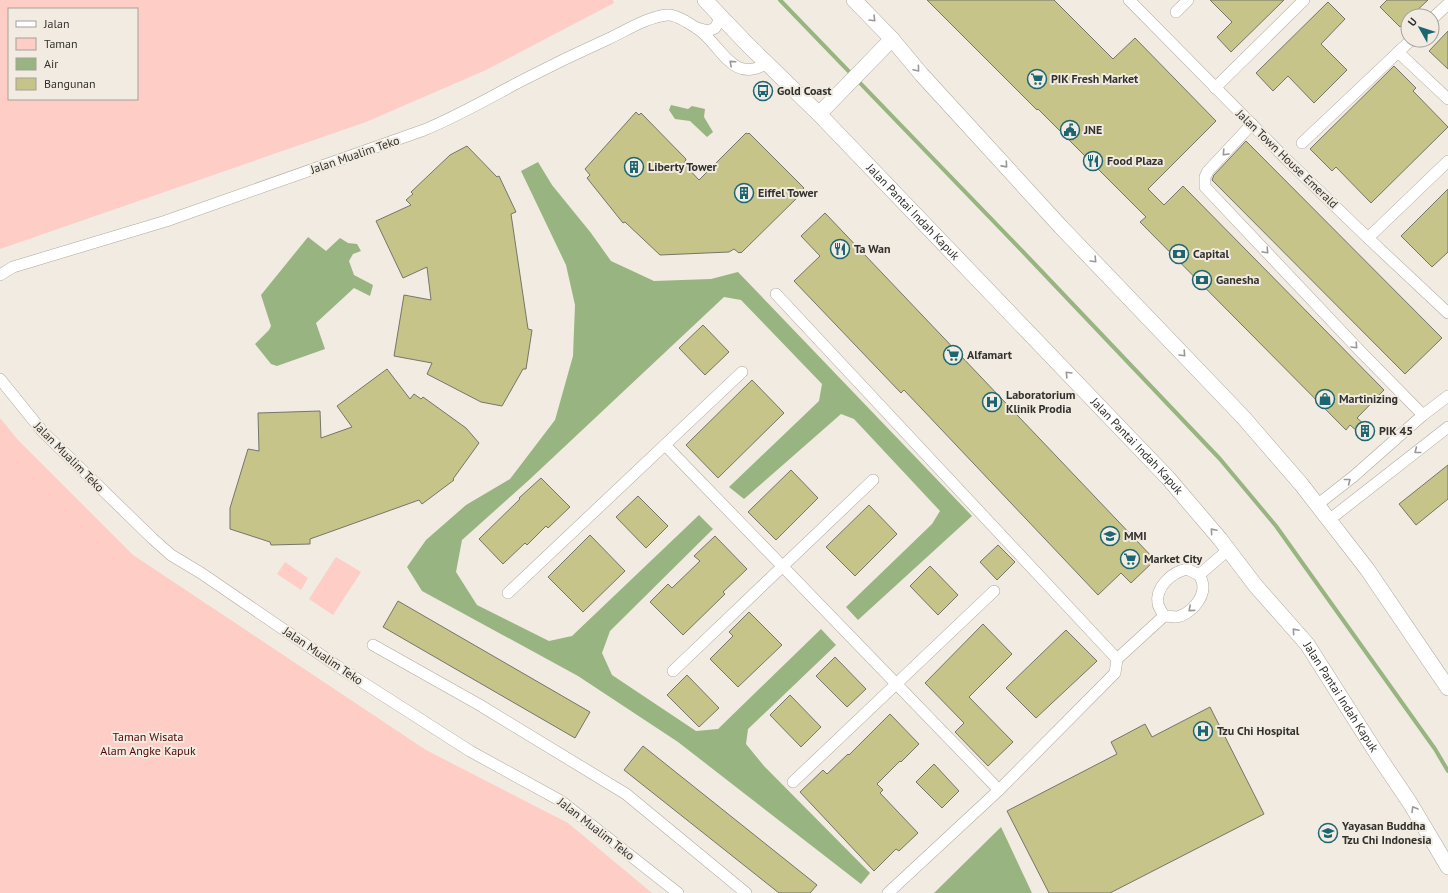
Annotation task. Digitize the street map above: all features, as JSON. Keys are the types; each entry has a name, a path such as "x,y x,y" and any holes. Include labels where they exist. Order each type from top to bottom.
{"main road":[{"name":"Jalan Pantai Indah Kapuk","path":"705,0 819,114 1168,478 1255,585 1307,644 1410,803 1448,867"},
{"path":"854,0 892,39 922,75 1056,221 1243,417 1317,504 1368,569 1448,688"},
{"path":"819,114 892,39"}],"street":[{"name":"Jalan Town House Emerald","path":"1129,0 1215,88 1368,238 1448,313"},
{"path":"1176,12 1188,0"},
{"path":"1215,88 1304,0"},
{"path":"1440,12 1448,4"},
{"path":"696,28 708,31 714,28 719,21 715,11"},
{"name":"Jalan Mualim Teko","path":"0,275 13,267 166,221 445,122 522,81 654,17 669,15 680,18 704,34 734,66 745,70 760,67 767,63"},
{"path":"1302,144 1402,48"},
{"path":"1398,52 1448,99"},
{"path":"1252,124 1208,171 1205,177 1205,187 1362,353 1423,415"},
{"path":"1368,238 1448,161"},
{"path":"776,294 1117,659"},
{"path":"508,592 742,372"},
{"name":"Jalan Mualim Teko","path":"0,379 42,431 153,540 171,555 201,573 337,666 464,747 561,800 678,893"},
{"path":"1317,504 1354,476 1423,415 1448,396"},
{"path":"1329,520 1448,427"},
{"path":"665,445 999,790"},
{"path":"673,671 873,480"},
{"path":"1200,574 1228,550"},
{"path":"1164,616 1158,603 1159,592 1169,578 1175,573 1187,569 1200,574"},
{"path":"888,893 999,790 1115,673 1117,659 1164,616 1176,617 1188,612 1195,606 1202,596 1204,588 1200,574"},
{"path":"793,782 994,591"},
{"path":"373,645 478,704 626,794 746,893"}],"green space":[{"path":"0,0 613,0 614,3 486,70 366,122 0,249"},
{"name":"Taman Wisata Alam Angke Kapuk","path":"0,418 17,439 133,555 426,750 568,823 652,893 0,893"},
{"path":"336,557 361,572 333,615 309,599"},
{"path":"285,562 308,578 301,590 277,574"}],"water":[{"path":"671,105 688,109 692,106 705,109 704,117 713,132 707,137 690,121 675,119 669,110"},
{"path":"538,162 552,185 591,233 611,261 654,281 711,279 738,272 972,516 858,620 846,607 932,524 940,511 854,419 841,414 744,499 729,487 819,401 822,384 741,300 724,297 529,480 462,540 456,572 477,605 549,641 572,636 699,515 713,529 610,631 602,653 612,675 696,731 718,729 821,629 836,645 748,729 746,744 764,766 870,873 861,884 678,742 578,676 422,591 407,567 426,540 466,505 510,479 555,420 573,356 575,305 566,265 521,171"},
{"path":"308,237 326,251 340,238 348,243 357,244 361,251 353,254 349,261 354,275 373,285 370,296 354,288 316,323 325,349 277,366 271,364 255,344 271,326 261,295"},
{"path":"1001,827 1032,893 934,893"}],"building":[{"path":"927,0 1054,0 1113,59 1135,38 1216,121 1148,189 1164,205 1183,186 1384,390 1357,418 1371,430 1365,438 1350,425 1346,430 1140,222 1146,217"},
{"path":"1210,0 1284,0 1231,52 1217,37 1232,22"},
{"path":"1387,0 1428,0 1420,8 1400,8 1400,27 1380,7"},
{"path":"1328,2 1345,19 1321,44 1347,70 1314,103 1288,76 1273,91 1256,73"},
{"path":"1448,31 1448,69 1429,51 1432,48 1440,48 1440,39"},
{"path":"1394,66 1416,88 1413,91 1448,127 1371,203 1336,167 1332,171 1310,149"},
{"path":"636,112 639,115 641,113 686,159 684,164 699,180 746,133 749,133 804,188 802,190 804,191 741,253 734,249 729,252 660,255 625,222 623,223 587,178 590,175 585,169"},
{"path":"1246,141 1442,338 1405,374 1212,180 1214,175"},
{"path":"467,146 497,177 499,176 516,212 511,214 528,329 532,330 526,369 523,369 502,406 481,402 427,374 432,363 394,356 404,295 431,300 427,267 403,278 376,221 411,205 406,200 413,194 411,192 450,155"},
{"path":"1448,189 1448,252 1432,267 1401,236"},
{"path":"825,213 1155,560 1131,583 1121,573 1098,595 904,390 901,393 794,281 820,256 801,236"},
{"path":"703,325 729,352 705,375 679,348"},
{"path":"387,369 410,399 414,394 421,399 423,397 466,428 479,443 453,479 454,480 422,504 419,500 310,539 310,544 271,545 270,542 230,529 230,508 248,449 259,451 258,413 320,411 321,438 352,427 337,406"},
{"path":"752,380 784,413 718,478 686,445"},
{"path":"1448,465 1448,499 1416,525 1399,504"},
{"path":"791,470 818,498 776,540 748,512"},
{"path":"541,478 570,507 548,528 546,526 527,545 525,543 503,564 479,539"},
{"path":"638,496 668,526 646,548 616,517"},
{"path":"869,505 897,534 855,576 826,547"},
{"path":"590,535 625,571 583,612 548,577"},
{"path":"715,536 747,569 723,592 725,594 683,635 650,602 668,584 672,588 700,561 694,556"},
{"path":"998,545 1015,562 997,580 980,562"},
{"path":"930,566 958,595 938,615 910,586"},
{"path":"398,601 590,712 575,738 383,627"},
{"path":"749,612 782,645 738,687 710,659 733,636 729,632"},
{"path":"983,624 1012,654 969,697 1013,742 988,766 955,732 964,723 925,683"},
{"path":"1066,630 1097,661 1036,718 1006,688"},
{"path":"835,657 866,689 847,707 816,676"},
{"path":"687,675 719,708 699,727 667,695"},
{"path":"790,695 821,727 801,747 770,715"},
{"path":"1210,707 1264,814 1110,893 1049,893 1007,811 1117,754 1111,742 1145,724 1152,737"},
{"path":"890,714 919,744 877,784 883,790 880,793 918,833 899,851 896,849 874,871 800,792 823,770 827,774 848,754 849,755"},
{"path":"643,746 817,885 810,893 779,893 624,770"},
{"path":"934,764 959,791 942,808 916,782"}],"waterway":[{"path":"780,0 1220,459 1276,526 1435,749 1448,771"}],"place":[{"name":"PIK Fresh Market","path":"1037,79"},
{"name":"Gold Coast","path":"763,91"},
{"name":"JNE","path":"1070,130"},
{"name":"Food Plaza","path":"1093,161"},
{"name":"Liberty Tower","path":"634,167"},
{"name":"Eiffel Tower","path":"744,193"},
{"name":"Ta Wan","path":"840,249"},
{"name":"Capital","path":"1179,254"},
{"name":"Ganesha","path":"1202,280"},
{"name":"Alfamart","path":"953,355"},
{"name":"Martinizing","path":"1325,399"},
{"name":"Laboratorium Klinik Prodia","path":"992,402"},
{"name":"PIK 45","path":"1365,431"},
{"name":"MMI","path":"1110,536"},
{"name":"Market City","path":"1130,559"},
{"name":"Tzu Chi Hospital","path":"1203,731"},
{"name":"Yayasan Buddha Tzu Chi Indonesia","path":"1328,833"}]}
